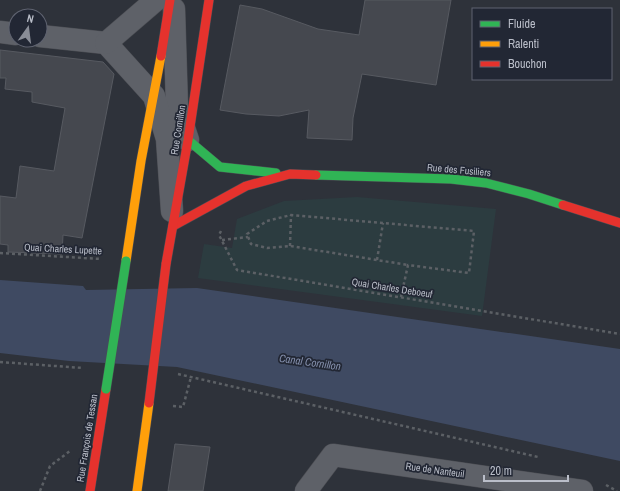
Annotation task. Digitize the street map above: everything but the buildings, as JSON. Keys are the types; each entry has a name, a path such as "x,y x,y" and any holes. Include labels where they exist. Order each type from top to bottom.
{"main road":[{"path":"126,261 141,161 172,0"},
{"name":"Rue Cornillon","path":"136,491 149,403 166,264 188,140 209,0"},
{"name":"Rue des Fusiliers","path":"188,140 220,167 290,174 451,179 486,182 620,223"},
{"name":"Rue des Fusiliers","path":"172,226 246,186 290,174"},
{"name":"Rue François de Tessan","path":"90,491 126,261"}],"street":[{"path":"106,43 156,0"},
{"path":"172,0 177,107 188,140"},
{"path":"48,37 106,43 154,96 167,139 172,226"},
{"name":"Rue de Nanteuil","path":"306,491 333,455 582,491"}],"path":[{"path":"221,200 227,219 219,235 222,240 248,237"},
{"path":"290,246 291,215"},
{"path":"291,215 383,223 474,232 468,273 290,246 267,248 250,244 247,234 267,220 291,215"},
{"path":"377,260 383,223"},
{"name":"Quai Charles Deboeuf","path":"222,240 237,270 620,334"},
{"name":"Quai Charles Lupette","path":"0,253 126,261"},
{"path":"402,297 408,265"},
{"path":"176,374 541,457"},
{"path":"40,491 50,466 72,449 96,452"},
{"path":"604,484 617,491"}],"shaded area":[{"path":"357,197 496,209 482,316 198,278 204,244 232,248 237,219 284,201"}],"water":[{"name":"Canal Cornillon","path":"0,280 83,286 86,290 197,288 620,349 620,461 177,367 69,361 0,353"}],"traffic: fast":[{"path":"188,140 220,167 276,173"},
{"path":"316,175 451,179 486,183 529,194 563,205"},
{"path":"106,389 126,261"}],"traffic: slow":[{"path":"126,261 141,161 161,56"},
{"path":"137,491 149,403"}],"traffic: jam":[{"path":"161,56 170,0"},
{"path":"166,264 188,140 209,0"},
{"path":"173,226 246,186 290,174 316,175"},
{"path":"563,205 620,223"},
{"path":"149,403 166,264"},
{"path":"90,491 106,389"}]}
